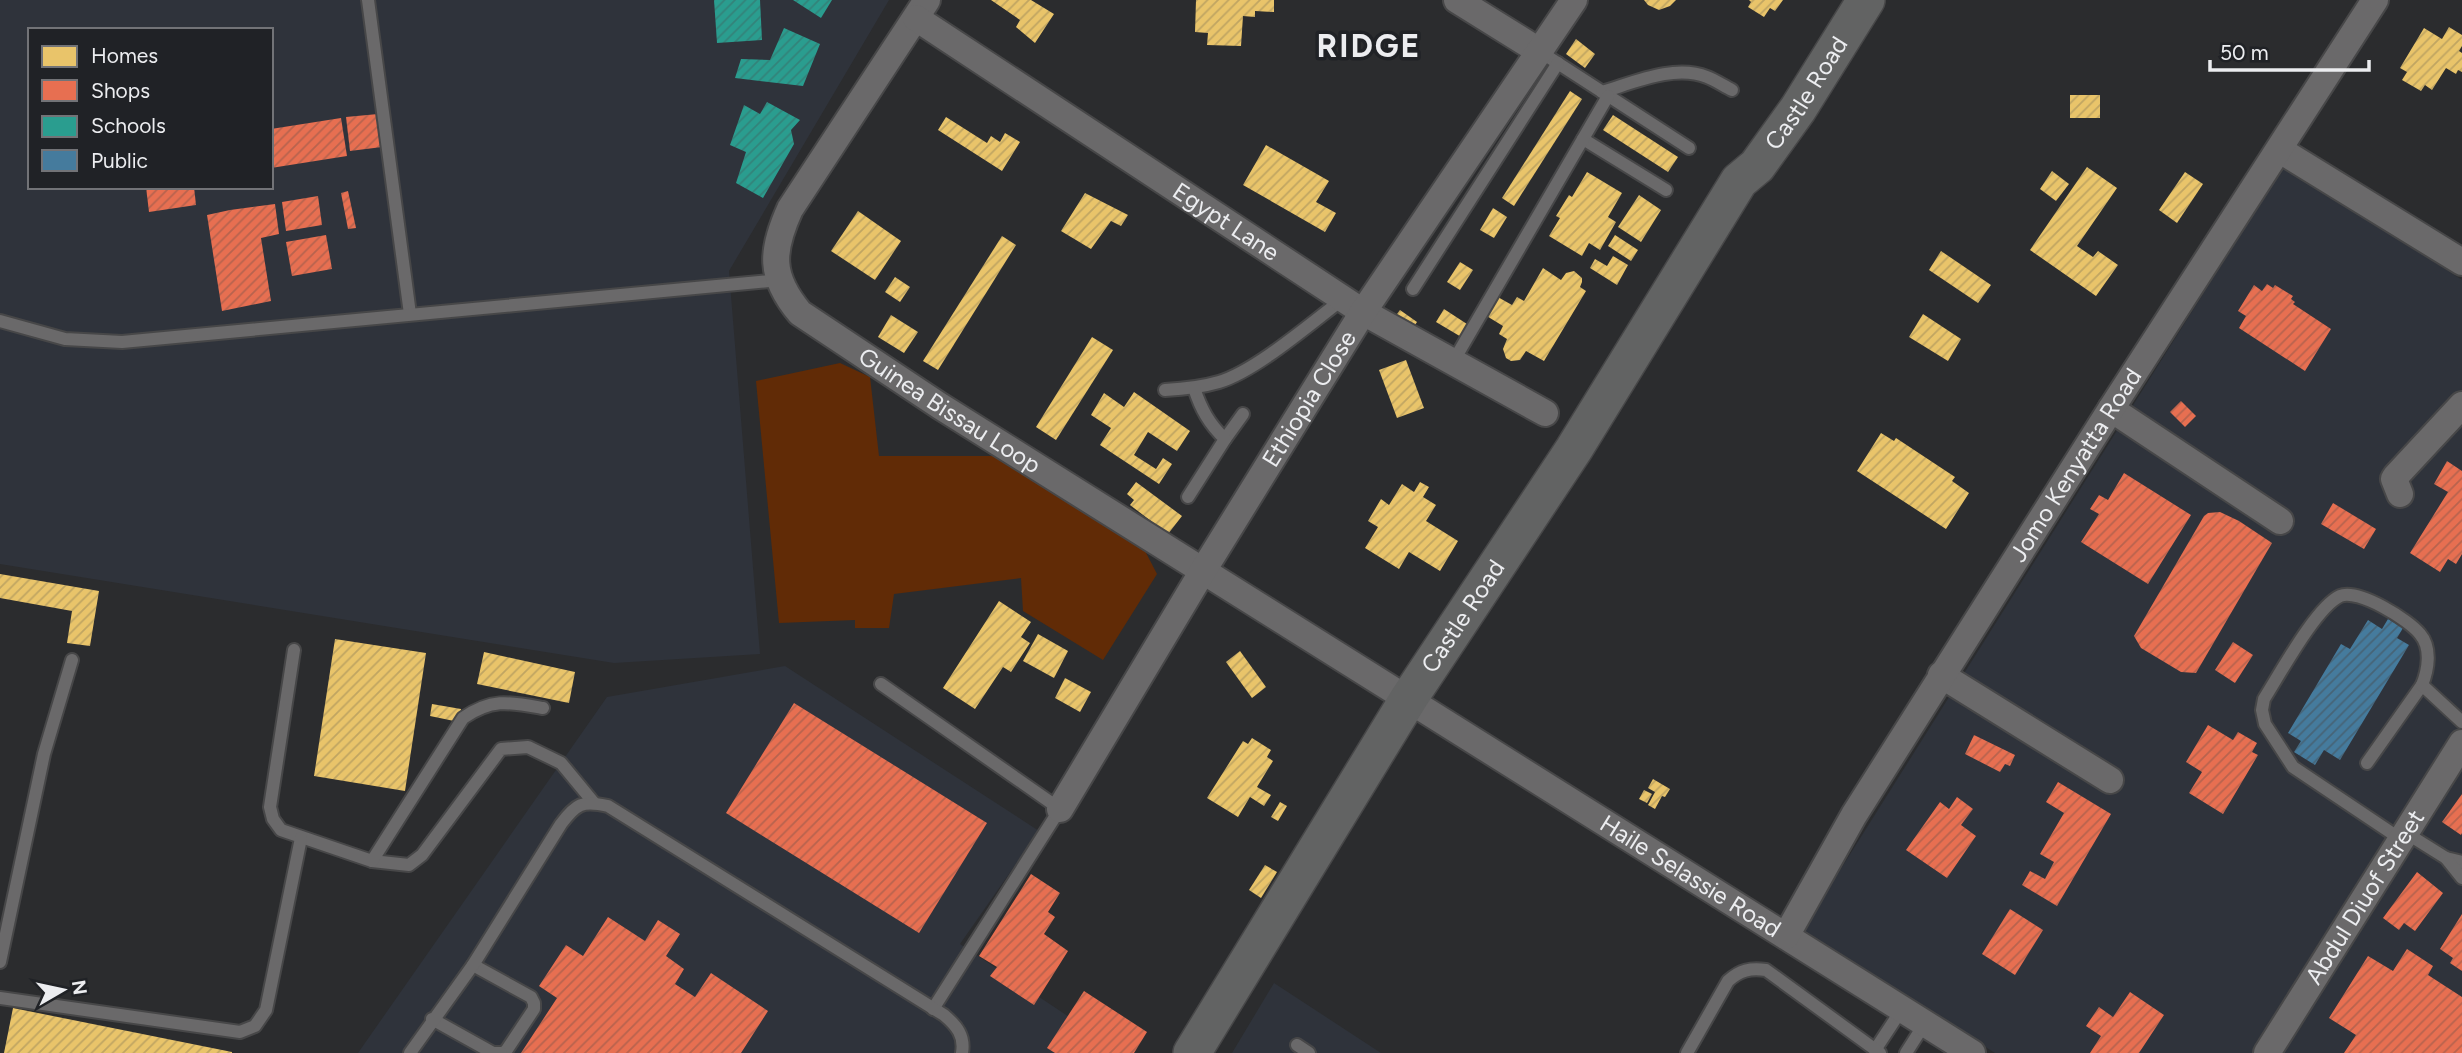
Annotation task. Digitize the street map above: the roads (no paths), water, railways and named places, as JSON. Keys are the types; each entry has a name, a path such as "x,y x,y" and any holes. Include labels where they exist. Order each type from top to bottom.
{"main road":[{"name":"Castle Road","path":"1739,181 1746,152 1836,0"},
{"name":"Castle Road","path":"1192,1053 1409,698 1574,449 1739,181 1757,166 1798,109 1866,0"}],"street":[{"path":"1457,0 1549,57"},
{"name":"Ethiopia Close","path":"1060,809 1204,569 1353,306 1549,57 1574,0"},
{"name":"Jomo Kenyatta Road","path":"1786,936 1854,815 1941,675 2375,0"},
{"name":"Guinea Bissau Loop","path":"921,9 790,209 778,235 775,259 788,299 800,313 940,406 1409,698"},
{"name":"Egypt Lane","path":"921,9 1353,306 1545,413"},
{"path":"2280,150 2462,262"},
{"path":"2400,494 2395,483 2396,475 2462,405"},
{"path":"2111,410 2280,521"},
{"path":"1941,675 2110,780"},
{"name":"Haile Selassie Road","path":"1409,698 1972,1053"},
{"name":"Abdul Diuof Street","path":"2267,1053 2462,743"}],"lane":[{"path":"368,0 410,314"},
{"path":"1413,289 1549,57 1689,148"},
{"path":"1453,362 1583,139 1605,94 1663,75 1684,73 1705,76 1732,90"},
{"path":"1583,139 1666,190"},
{"path":"0,321 65,339 122,342 780,280"},
{"path":"1165,390 1194,388 1222,381 1353,306"},
{"path":"1194,388 1202,411 1213,428 1225,439"},
{"path":"1188,497 1243,414"},
{"path":"2367,763 2422,685 2428,671 2428,655 2421,635 2390,610 2351,594 2344,594 2322,610 2264,699 2262,710 2265,724 2293,767 2404,836 2446,858 2462,862"},
{"path":"294,650 270,807 273,819 281,830 372,861 409,865 422,855 501,749 528,747 561,763 594,803"},
{"path":"0,962 44,754 72,660"},
{"path":"881,684 1060,809 933,1009"},
{"path":"2422,685 2462,722"},
{"path":"372,861 463,718 480,706 505,702 542,708"},
{"path":"410,1053 472,965 561,824 573,808 594,803 608,806 933,1009 955,1025 961,1034 962,1053"},
{"path":"0,998 240,1032 255,1026 266,1010 301,838"},
{"path":"2446,858 2462,878"},
{"path":"432,1019 493,1053 506,1051 534,1009 534,1003 531,997 472,965"},
{"path":"1687,1053 1728,981 1737,973 1752,968 1766,970 1877,1051 1902,1009"},
{"path":"1906,1053 1925,1023"},
{"path":"1297,1045 1309,1053"}],"district":[{"name":"RIDGE","path":"1369,46"}]}
